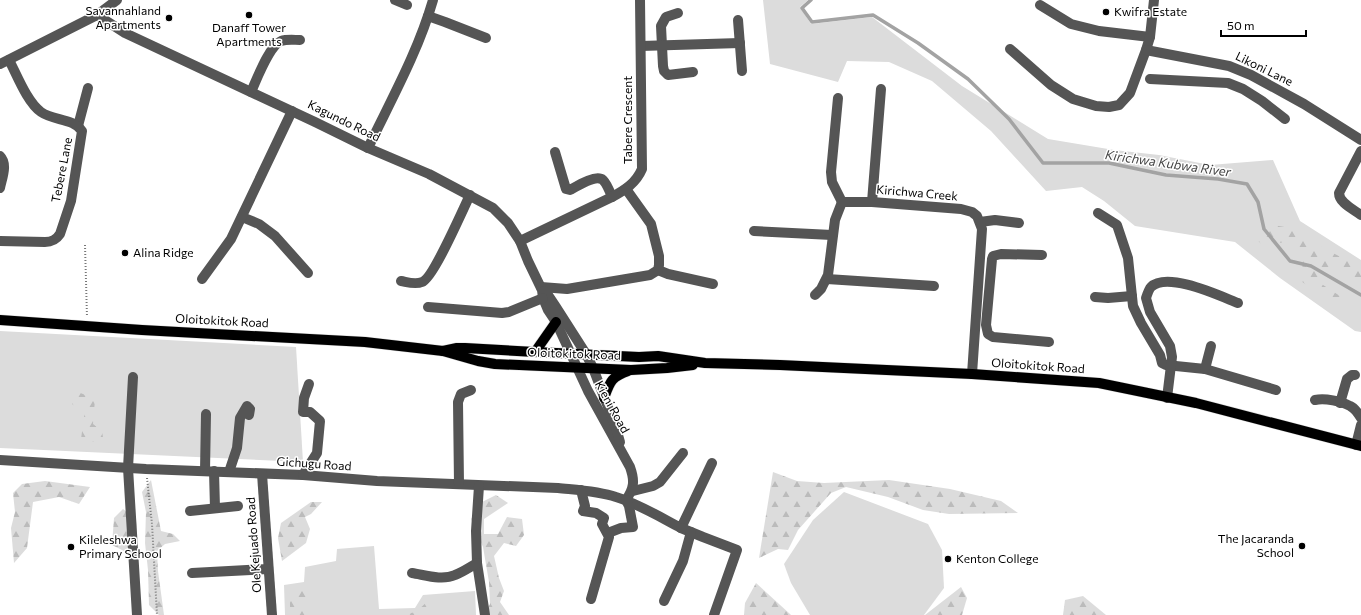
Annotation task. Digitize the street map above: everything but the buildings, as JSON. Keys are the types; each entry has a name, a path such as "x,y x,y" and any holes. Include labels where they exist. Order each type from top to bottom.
{"main road":[{"name":"Oloitokitok Road","path":"0,320 357,341 443,351 478,361 495,364 631,370 667,368 705,363"},
{"path":"535,352 556,322"},
{"name":"Oloitokitok Road","path":"443,351 465,348 570,354 658,356 705,363 972,374 1099,383 1203,405 1359,446"},
{"path":"604,398 612,380 619,374 631,370"}],"street":[{"path":"4,62 97,15 117,0"},
{"path":"394,0 407,5"},
{"path":"368,148 407,66 428,16 433,0"},
{"name":"Tabere Crescent","path":"520,241 626,189 636,179 642,169 640,0"},
{"path":"1010,49 1051,85 1073,99 1091,105 1109,107 1119,105 1130,93 1146,50 1150,37 1154,0"},
{"path":"1040,6 1071,24 1099,31 1150,37"},
{"path":"678,13 669,15 664,19 661,26 663,66 666,75 694,72"},
{"name":"Kagundo Road","path":"97,15 125,33 368,148 429,174 493,208 508,223 520,241 542,292 548,310 556,322 570,354"},
{"path":"428,16 486,38"},
{"path":"738,20 742,71"},
{"path":"251,92 276,45 283,40 300,40"},
{"path":"641,46 740,43"},
{"name":"Likoni Lane","path":"1146,50 1229,66 1251,75 1274,86 1361,140"},
{"name":"Tebere Lane","path":"0,241 52,242 57,239 71,201 76,164 82,138 82,131 72,122 48,116 41,112 4,62"},
{"path":"1228,83 1229,66"},
{"path":"1150,79 1228,83 1243,89 1285,118"},
{"path":"78,126 88,88"},
{"path":"872,202 881,89"},
{"path":"815,295 827,279 832,235 835,220 842,202 832,182 830,172 838,98"},
{"path":"202,279 231,239 292,111"},
{"path":"1361,151 1338,193 1341,201 1361,215"},
{"path":"555,152 566,189 570,190 595,178 600,178 605,183 612,197"},
{"path":"0,156 4,160 5,165 0,188"},
{"path":"428,307 502,313 509,312 542,292 650,275 658,270 659,265 659,256 651,224 626,189"},
{"path":"401,281 419,283 428,278 470,196"},
{"name":"Kirichwa Creek","path":"842,202 872,202 961,209 972,212 977,216 980,222"},
{"path":"1098,214 1117,225 1128,258 1133,306 1141,324 1160,355 1162,363 1171,366 1205,369 1276,390"},
{"path":"242,217 259,224 275,236 308,273"},
{"path":"972,374 982,229 980,222 995,220 1019,223"},
{"path":"754,231 832,235"},
{"path":"1042,254 1001,254 993,256 986,321 988,334 993,337 1048,342"},
{"path":"658,270 668,274 713,284"},
{"path":"827,279 934,286"},
{"path":"1168,398 1172,357 1170,346 1150,312 1146,298 1151,287 1161,282 1175,282 1205,290 1238,303"},
{"name":"Kagundo Road","path":"542,292 548,295 586,354"},
{"path":"1095,297 1108,298 1132,296"},
{"path":"976,320 986,321"},
{"path":"1205,369 1211,346"},
{"name":"Kieni Road","path":"570,354 588,391 622,451 633,474 632,491"},
{"name":"Kieni Road","path":"586,354 593,368 616,428 622,451"},
{"path":"1340,403 1347,379 1352,375 1355,375"},
{"path":"133,377 128,468 137,615"},
{"path":"303,475 317,453 320,421 310,412 303,412 304,398 309,384"},
{"path":"459,484 458,402 462,394 471,390"},
{"path":"1314,400 1319,399 1351,406 1361,418"},
{"path":"229,472 238,448 240,418 246,406 250,409 249,415"},
{"path":"206,414 209,471 215,508"},
{"path":"1359,446 1361,425"},
{"path":"626,500 632,491 653,486 660,482 682,453"},
{"name":"Gichugu Road","path":"0,460 146,469 303,475 377,481 558,488 581,490 626,500"},
{"path":"682,528 712,462"},
{"name":"Ole Kejuado Road","path":"262,474 272,615"},
{"path":"479,486 476,531 477,563 485,615"},
{"path":"581,490 585,506 583,511 596,514 604,518 602,524 608,533 609,540 591,600"},
{"path":"626,500 682,528 737,550 714,615"},
{"path":"608,533 621,528 633,527 629,506 626,500"},
{"path":"190,511 238,506"},
{"path":"664,601 683,561 691,532"},
{"path":"412,573 439,578 455,576 477,563"},
{"path":"192,573 268,569"}],"path":[{"path":"85,245 87,326"},
{"path":"146,469 152,524 157,615"}],"green space":[{"path":"763,0 808,0 800,7 811,24 872,17 962,86 1048,139 1114,150 1159,155 1210,165 1273,160 1300,221 1361,260 1361,332 1355,331 1280,278 1235,242 1135,226 1104,201 1082,187 1046,191 991,131 932,81 889,62 847,61 838,82 770,64"},
{"path":"1273,225 1302,230 1320,246 1361,268 1361,281 1330,266 1317,281 1346,300 1337,307 1301,281 1304,251 1290,241 1264,246 1251,235"},
{"path":"0,331 296,347 303,462 0,448"},
{"path":"78,392 95,399 93,424 102,431 104,444 81,439 86,403 81,410 72,404"},
{"path":"773,472 797,481 824,483 889,480 950,489 1001,501 1018,513 949,514 923,510 888,497 846,487 831,493 798,530 788,550 778,549 759,558"},
{"path":"151,480 161,531 173,534 180,541 165,544 157,551 164,615 159,615 149,605 148,570 145,543 146,512 142,492"},
{"path":"45,481 90,487 79,504 59,497 33,502 27,548 14,563 11,528 15,512 13,493 22,484"},
{"path":"844,492 928,524 942,550 944,588 924,615 810,615 791,583 784,564 813,520"},
{"path":"496,495 508,503 484,519 484,534 498,534 507,517 522,519 524,535 516,546 504,543 494,556 499,578 504,591 500,602 509,615 484,615 490,604 489,582 483,547 471,519 482,502"},
{"path":"311,502 322,502 311,514 305,517 310,529 306,543 282,561 278,538 281,523"},
{"path":"123,509 136,519 137,540 124,551 112,545 114,518"},
{"path":"374,546 379,609 415,608 423,595 475,591 476,615 285,615 284,585 304,582 305,567 336,561 337,549"},
{"path":"756,583 791,615 744,615 745,603"},
{"path":"961,587 967,598 962,615 925,615"},
{"path":"293,590 303,590 307,593 306,604 310,615 290,615 290,596"},
{"path":"1083,596 1106,615 1063,615 1065,600"},
{"path":"429,600 438,608 426,615 401,615 416,612"}],"waterway":[{"name":"Kirichwa Kubwa River","path":"811,0 802,8 812,22 873,15 918,43 968,79 1009,119 1043,163 1109,163 1166,175 1218,179 1247,184 1258,202 1264,229 1290,261 1311,266 1361,295"}],"place":[{"name":"Kwifra Estate","path":"1106,12"},
{"name":"Danaff Tower Apartments","path":"249,15"},
{"name":"Savannahland Apartments","path":"169,18"},
{"name":"Alina Ridge","path":"125,253"},
{"name":"The Jacaranda School","path":"1302,546"},
{"name":"Kileleshwa Primary School","path":"71,547"},
{"name":"Kenton College","path":"948,559"}]}
